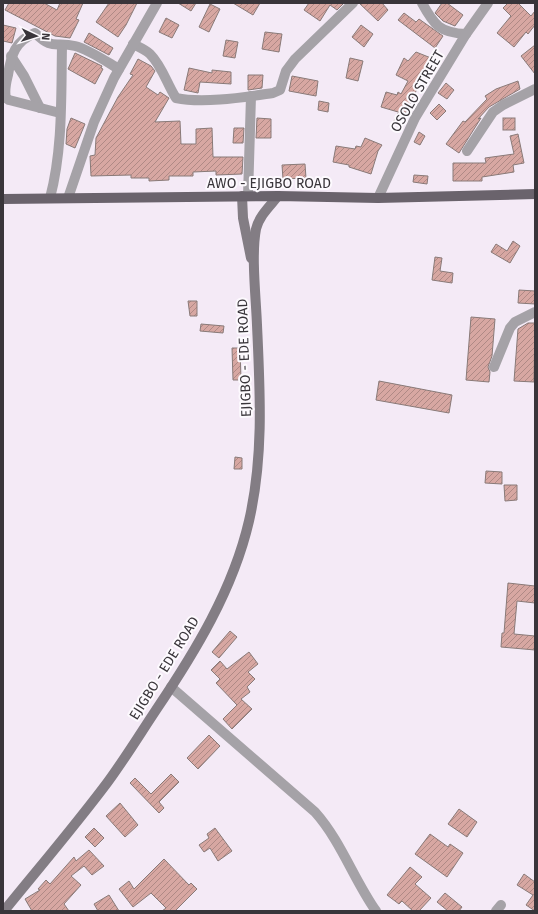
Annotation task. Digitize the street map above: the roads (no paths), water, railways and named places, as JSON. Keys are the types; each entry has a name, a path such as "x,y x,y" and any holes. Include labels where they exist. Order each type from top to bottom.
{"main road":[{"name":"AWO - EJIGBO ROAD","path":"3,199 245,196 378,198 535,194"},
{"name":"EJIGBO - EDE ROAD","path":"245,196 243,218 255,282"},
{"name":"EJIGBO - EDE ROAD","path":"7,909 108,782 171,687 200,642 237,561 249,521 260,438 261,408 255,282 256,229 262,216 278,196"}],"street":[{"path":"68,198 94,122 119,69 157,3"},
{"path":"133,44 150,54 160,68 168,87 176,98 187,101 273,93 280,90 286,71 295,60 353,3"},
{"path":"422,3 429,17 450,34 466,34"},
{"name":"OSOLO STREET","path":"378,198 415,118 466,34 488,3"},
{"path":"60,112 6,98 5,93 11,56 16,46 25,37 35,33 44,42 53,46 75,46 119,69"},
{"path":"50,198 56,178 62,46"},
{"path":"11,56 24,76 40,108"},
{"path":"467,151 493,112 503,105 535,89"},
{"path":"245,196 251,96"},
{"path":"494,367 510,328 515,322 535,312"},
{"path":"171,687 315,812 327,826 376,911"}]}
